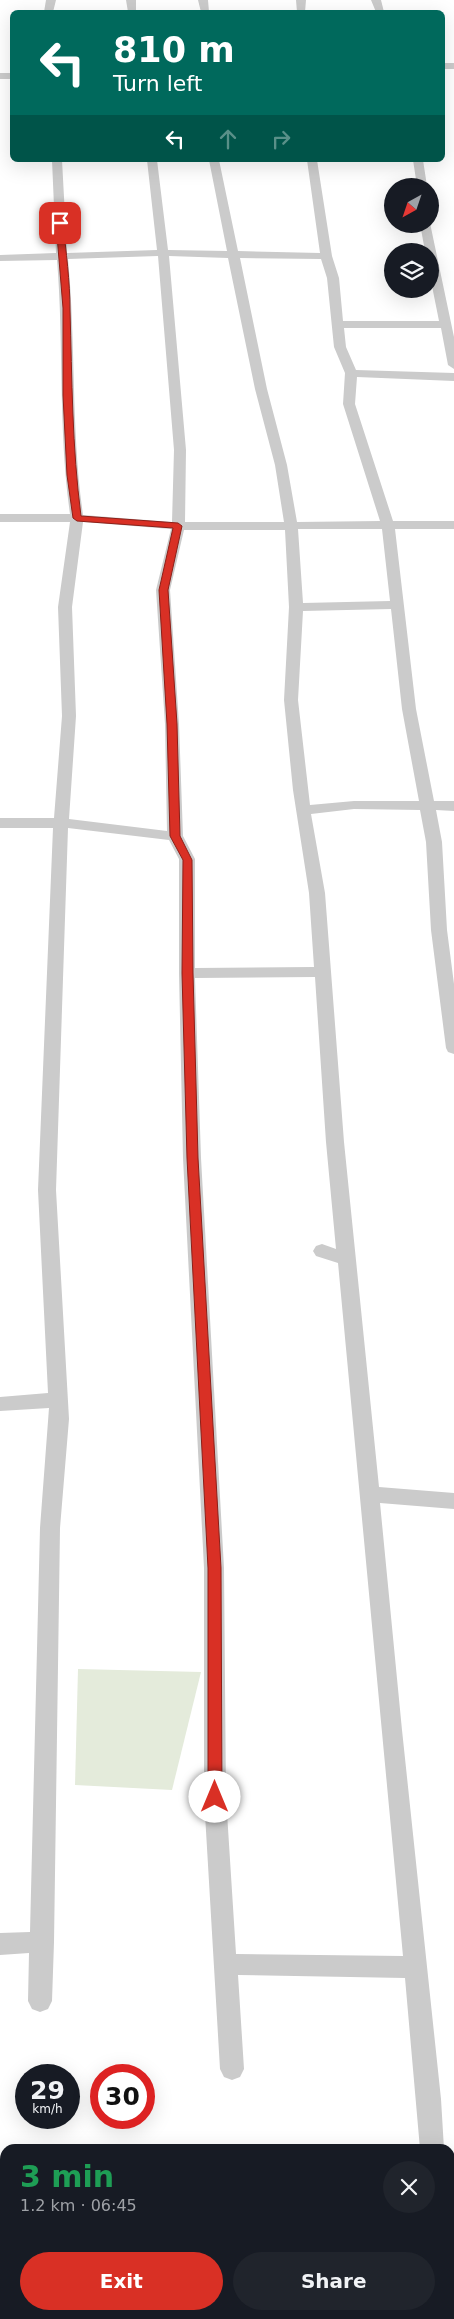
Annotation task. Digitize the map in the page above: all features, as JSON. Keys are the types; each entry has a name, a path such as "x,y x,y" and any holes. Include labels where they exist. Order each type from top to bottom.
{"street":[{"path":"40,2001 50,1528 59,1420 47,1190 62,823 69,716 65,607 77,518 70,455 67,395 67,308 57,162"},
{"path":"152,162 163,253 180,450 178,526 163,590 172,724 175,836 188,860 187,973 192,1158 214,1568 215,1797 232,2069"},
{"path":"214,162 261,389 281,465 291,526 296,607 292,700 300,790 317,893 346,1259 370,1494 391,1730 429,2099 432,2144"},
{"path":"312,162 326,256 333,278 340,347 351,373 349,404 388,526 409,709 434,842 439,930 454,1048"},
{"path":"418,162 421,178"},
{"path":"427,233 454,365"},
{"path":"0,258 163,253 326,256"},
{"path":"338,324 446,325"},
{"path":"351,373 454,377"},
{"path":"0,518 77,518 178,526 388,526 454,524"},
{"path":"296,607 398,605"},
{"path":"304,810 354,805 454,806"},
{"path":"0,823 62,823 175,836"},
{"path":"187,973 323,972"},
{"path":"322,1251 346,1259"},
{"path":"0,1404 58,1400"},
{"path":"370,1494 454,1501"},
{"path":"0,1944 42,1942"},
{"path":"225,1964 415,1967"}],"green space":[{"path":"78,1669 201,1672 172,1790 75,1785"}],"route":[{"path":"60,223 67,308 67,395 71,475 77,518 178,526 163,590 172,724 175,836 188,860 187,973 192,1158 214,1568 215,1797"}]}
